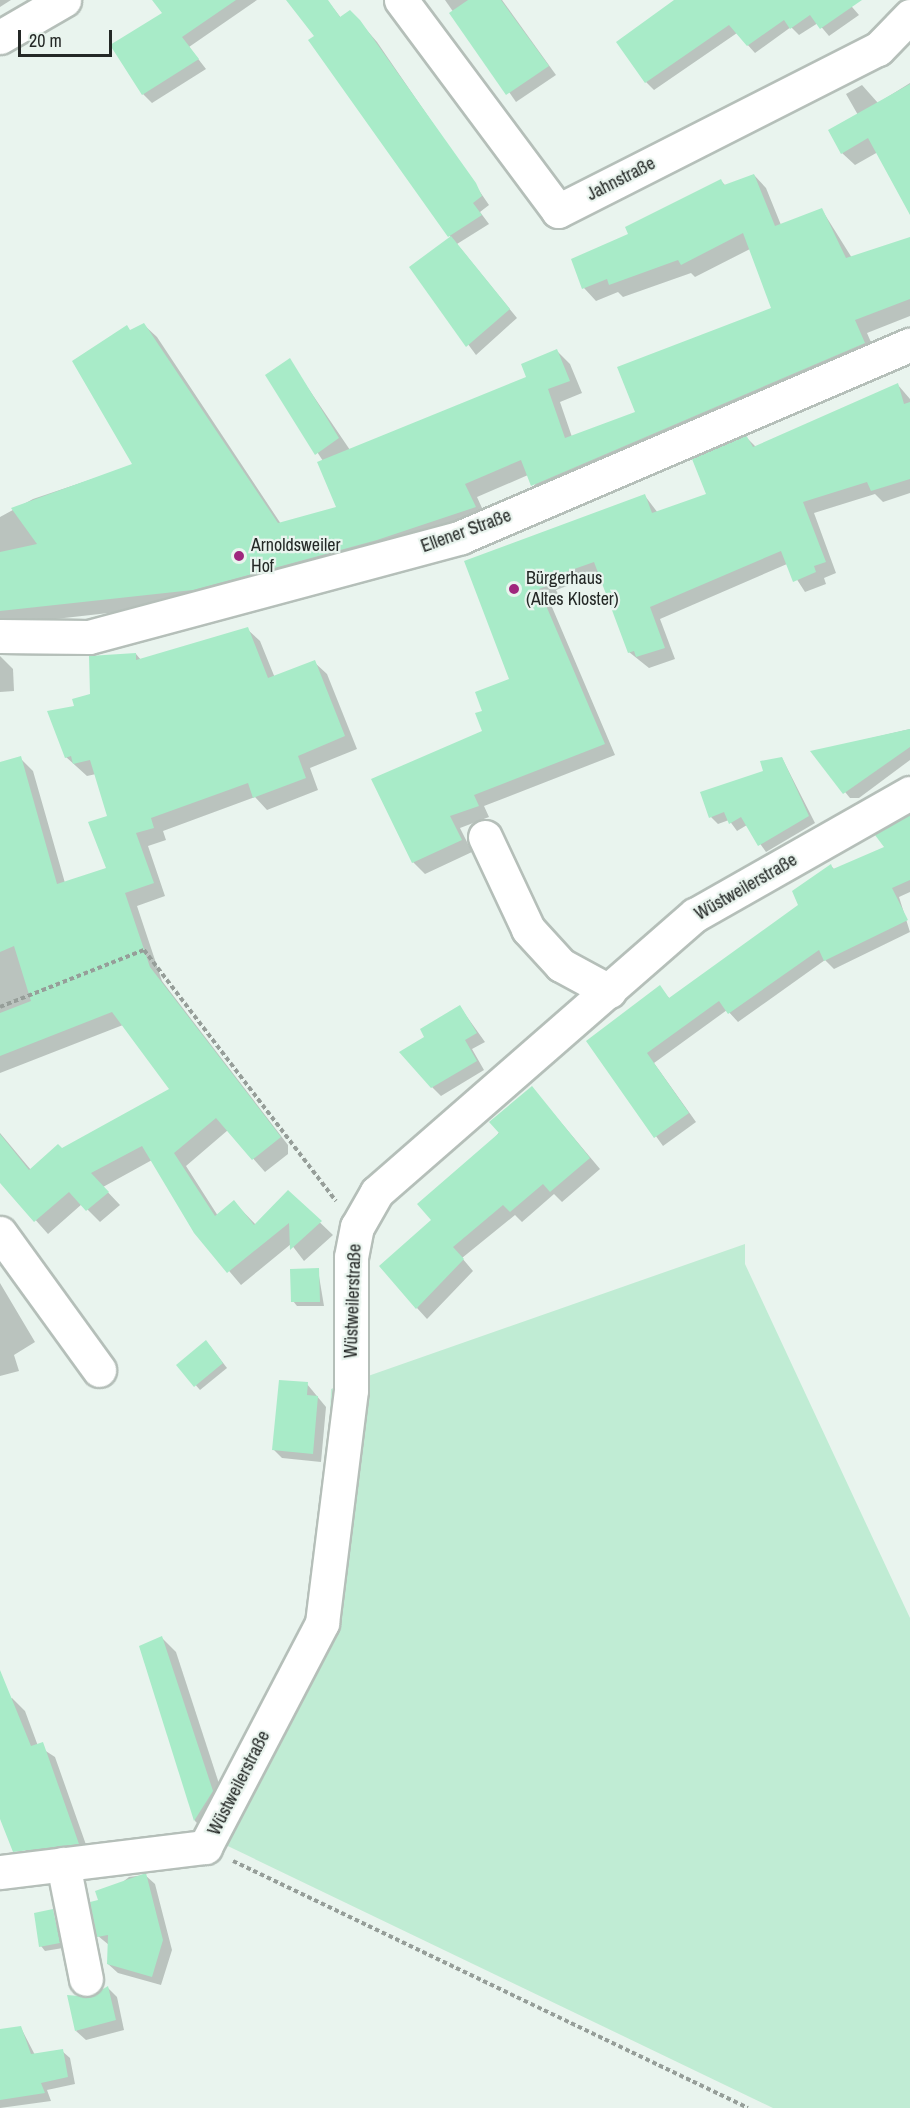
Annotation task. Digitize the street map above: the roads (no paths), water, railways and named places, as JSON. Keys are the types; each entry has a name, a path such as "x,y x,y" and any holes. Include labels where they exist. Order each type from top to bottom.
{"street":[{"path":"0,37 64,0"},
{"name":"Jahnstraße","path":"401,0 558,211 878,49 910,16"},
{"name":"Ellener Straße","path":"0,636 89,638 461,537 910,345"},
{"name":"Wüstweilerstraße","path":"0,1872 205,1847 322,1623 351,1390 351,1257 357,1227 377,1192 695,915 910,793"},
{"path":"485,837 528,928 561,965 609,991"},
{"path":"0,1233 99,1370"},
{"path":"63,1864 86,1979"}],"place":[{"name":"Arnoldsweiler Hof","path":"239,556"},
{"name":"Bürgerhaus (Altes Kloster)","path":"514,589"}]}
